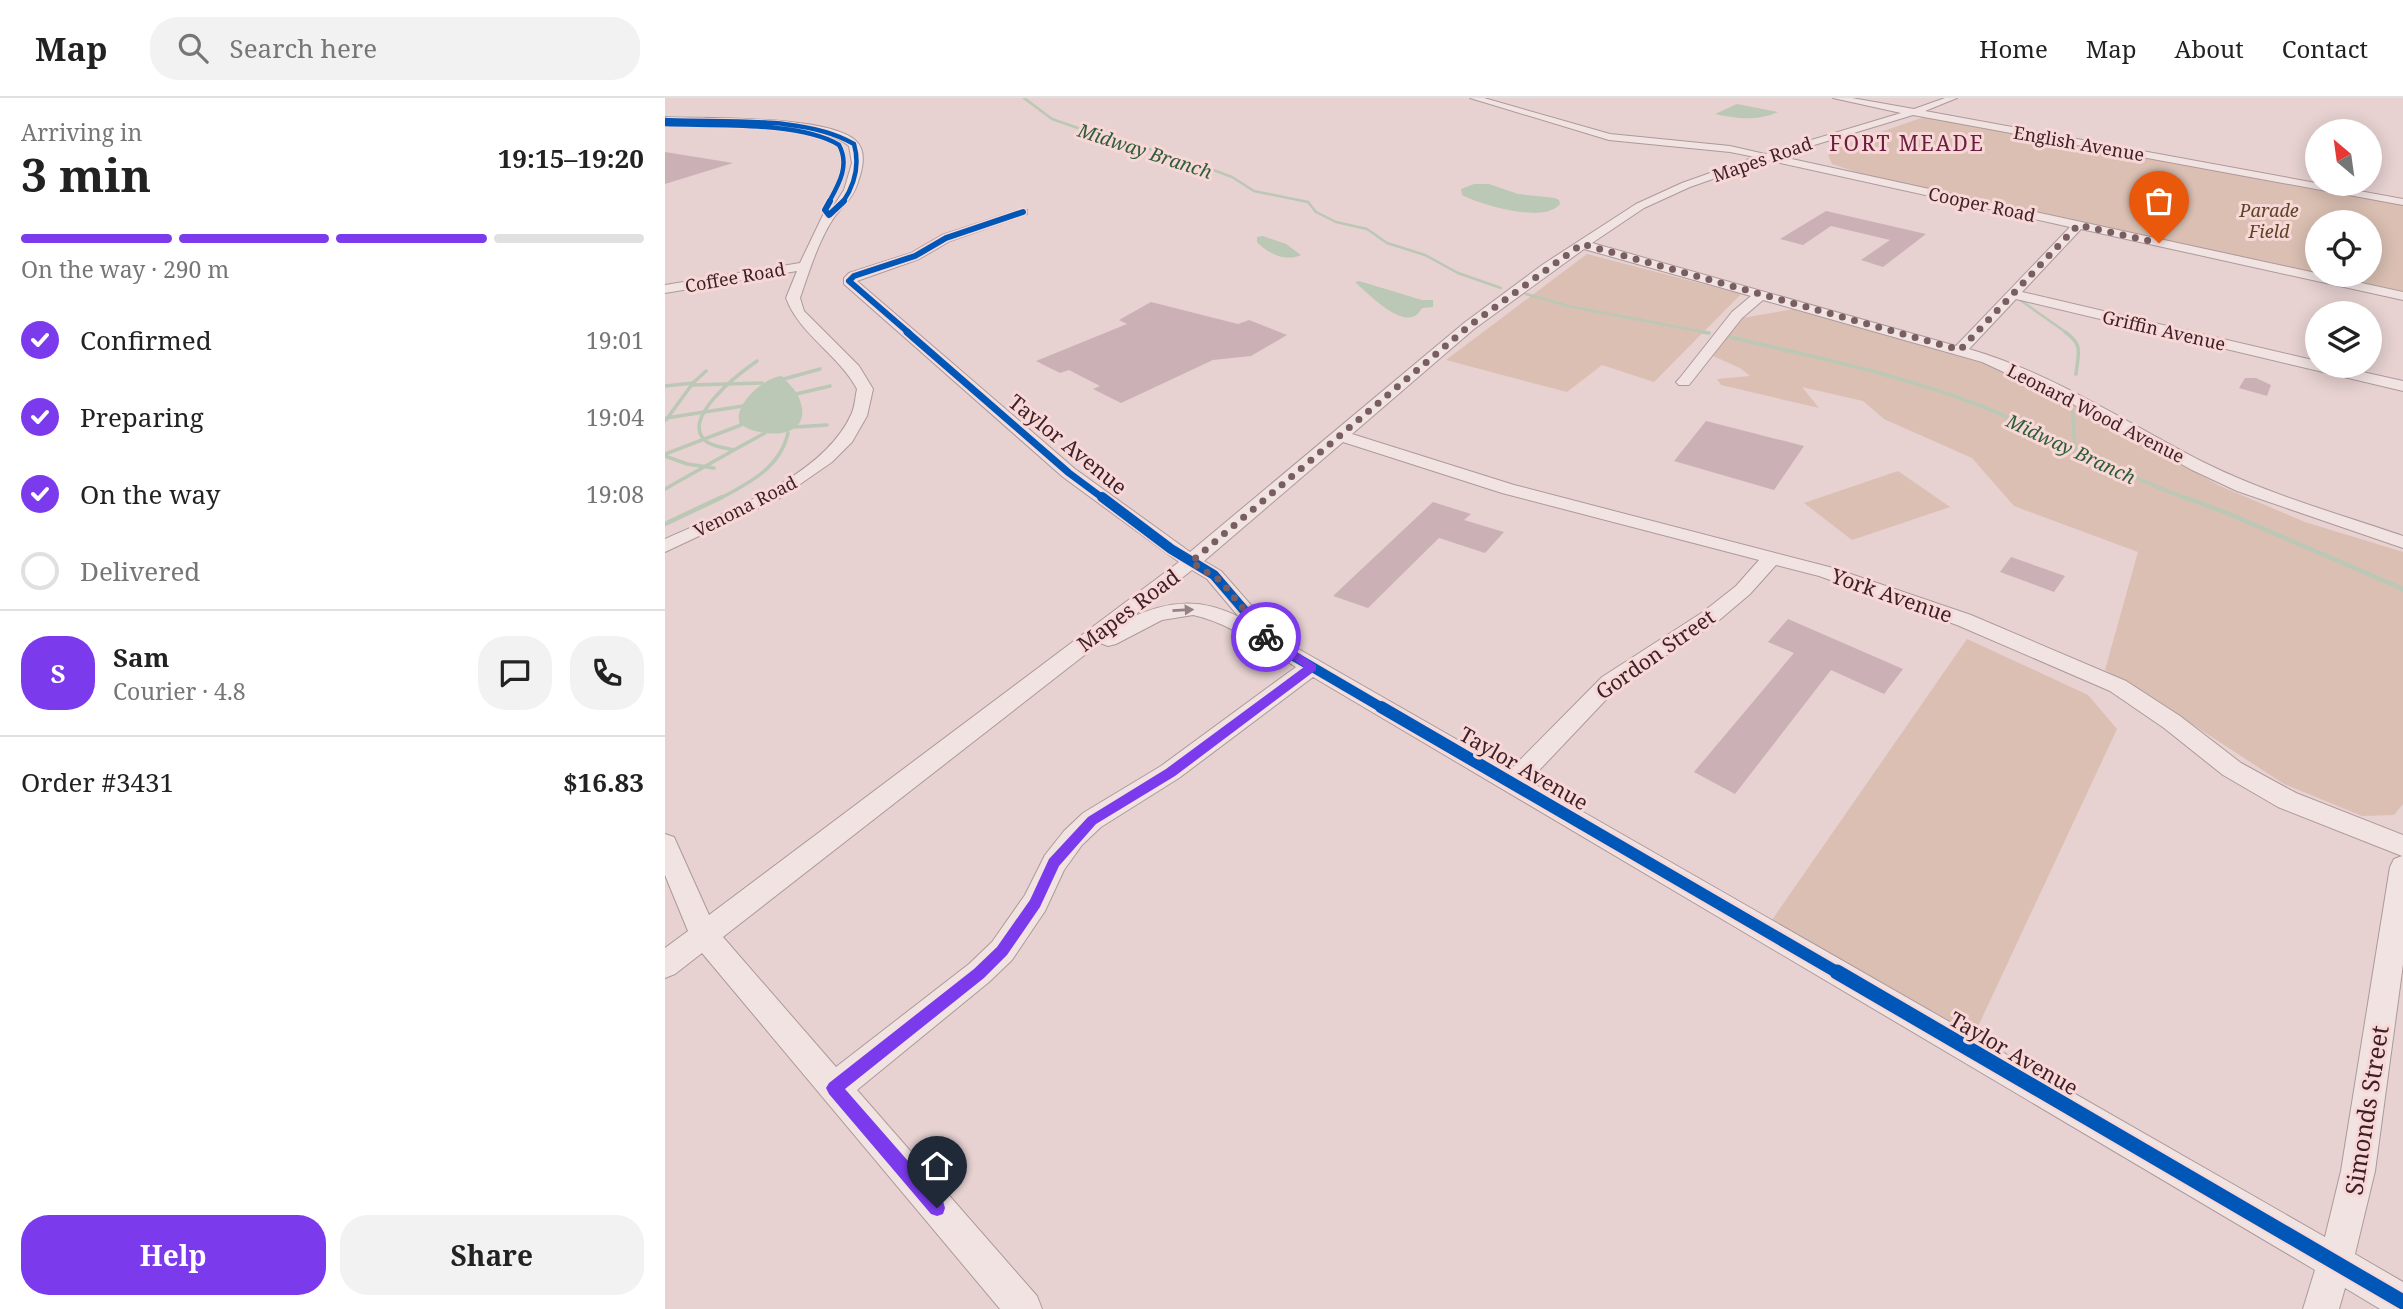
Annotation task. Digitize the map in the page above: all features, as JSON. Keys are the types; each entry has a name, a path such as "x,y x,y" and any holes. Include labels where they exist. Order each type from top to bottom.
{"street":[{"path":"1474,98 1609,137 1702,146 1736,156 1738,160 1730,169"},
{"name":"English Avenue","path":"1837,98 2403,202"},
{"name":"Mapes Road","path":"1617,221 1953,98"},
{"name":"Mapes Road","path":"665,965 1191,562 1469,326 1582,244 1640,206 1686,185 1766,157 1913,112"},
{"path":"665,122 789,131 835,141 843,153 844,166 825,210 829,215"},
{"name":"Cooper Road","path":"1702,146 1783,160 2403,296"},
{"path":"1809,151 1806,157 1808,161 1835,172"},
{"name":"Taylor Avenue","path":"1023,212 946,238 926,251 854,276 849,281 1069,473 1221,581 1273,644 2403,1302"},
{"name":"Venona Road","path":"665,547 799,479 838,446 859,416 865,389 854,369 798,312 793,298 829,215"},
{"path":"1960,350 2078,225"},
{"name":"Leonard Wood Avenue","path":"1582,244 1960,350 2042,382 2243,487 2403,542"},
{"name":"Coffee Road","path":"665,289 805,266"},
{"path":"1684,382 1737,315 1762,294"},
{"name":"Griffin Avenue","path":"2011,294 2305,363"},
{"name":"Griffin Avenue","path":"2369,378 2403,386"},
{"name":"York Avenue","path":"1341,436 1508,489 1887,591 2082,669 2147,704 2254,783 2327,818 2403,846"},
{"path":"1232,528 1220,548 1220,558 1251,601 1273,644"},
{"name":"Gordon Street","path":"1513,784 1603,688 1710,617 1743,590 1772,558"},
{"path":"1035,681 1133,626 1172,610 1206,611 1273,644"},
{"path":"834,1088 979,973 1002,951 1035,903 1054,863 1092,820 1170,772 1312,667"},
{"path":"665,844 704,935 1024,1309"},
{"name":"Simonds Street","path":"2321,1309 2333,1261 2345,1230 2358,1171 2403,867"}],"green space":[{"name":"Parade Field","path":"1924,117 2305,186 2305,196 2359,196 2403,204 2403,291 2382,287 2382,210 2305,210 2305,270 1874,178 1832,164 1828,155 1841,146"},
{"path":"1587,254 1741,294 1654,382 1602,365 1567,392 1446,360"},
{"path":"1794,309 1988,365 2081,409 2220,486 2305,522 2403,552 2403,804 2394,815 2362,816 2284,784 2105,670 2138,552 2014,506 1972,458 1884,419 1863,401 1802,387 1819,408 1721,385 1717,379 1750,376 1740,368 1713,356 1742,318"},
{"path":"1898,471 1950,507 1852,540 1804,503"},
{"path":"1967,639 2088,695 2117,729 1974,1035 1772,920"}],"shaded area":[{"path":"1737,104 1778,112 1747,118 1715,114"},
{"path":"1474,184 1489,184 1518,194 1555,198 1560,204 1552,210 1527,213 1497,208 1462,195 1461,189"},
{"path":"1263,236 1286,244 1301,255 1289,258 1266,250 1257,242 1257,237"},
{"path":"1355,282 1422,300 1433,300 1433,307 1422,308 1416,315 1408,317 1398,315 1388,310"},
{"path":"782,376 799,398 802,412 800,422 785,432 773,434 740,424 741,409 751,394 767,381"}],"building":[{"path":"665,152 733,163 665,184"},
{"path":"1826,211 1926,234 1883,267 1861,260 1890,240 1831,226 1803,245 1780,239"},
{"path":"1151,302 1238,324 1249,320 1287,335 1251,356 1213,360 1121,403 1093,389 1100,386 1069,370 1060,373 1036,361 1127,324 1119,320"},
{"path":"2245,378 2256,378 2271,385 2267,396 2239,388"},
{"path":"1706,421 1804,446 1774,490 1674,461"},
{"path":"1433,502 1471,514 1464,520 1504,532 1485,553 1439,538 1368,608 1333,596"},
{"path":"2011,557 2065,576 2054,592 2000,572"},
{"path":"1788,619 1903,669 1884,694 1831,670 1735,794 1694,772 1794,653 1768,642"}],"waterway":[{"name":"Midway Branch","path":"1024,98 1052,119 1095,134 1103,140 1149,149 1197,164 1232,177 1254,191 1308,202 1316,212 1336,222 1367,229 1387,243 1425,255 1458,273 1501,288"},
{"name":"Midway Branch","path":"1526,294 1568,306 1709,333 1702,332"},
{"path":"2020,300 2067,333"},
{"path":"2065,332 2077,345 2076,374"},
{"name":"Midway Branch","path":"1730,337 1918,384 2005,416 2075,448"},
{"path":"728,384 757,361"},
{"path":"784,379 820,369"},
{"path":"693,383 706,371"},
{"path":"665,386 693,383"},
{"path":"728,384 762,383"},
{"path":"692,385 728,384"},
{"path":"704,412 728,384"},
{"path":"668,418 692,385"},
{"path":"796,394 830,386"},
{"path":"2072,404 2075,448"},
{"path":"704,412 743,406"},
{"path":"668,418 704,412"},
{"path":"704,412 700,422 700,433 705,439"},
{"path":"705,439 741,425"},
{"path":"795,427 827,425"},
{"path":"734,450 765,433"},
{"path":"719,499 752,480 771,465 788,433"},
{"path":"665,454 705,439"},
{"path":"705,439 710,444 734,450"},
{"name":"Midway Branch","path":"2075,448 2188,499"},
{"path":"705,467 734,450"},
{"path":"665,456 705,467"},
{"path":"665,489 705,467"},
{"path":"705,467 714,468"},
{"path":"665,524 722,497"},
{"name":"Midway Branch","path":"2184,497 2403,589"}],"cycle path":[{"path":"665,120 793,127 840,136 854,144 857,163 853,184 843,202 829,215 825,210 841,178 844,161 839,145 829,139 785,131 665,124"},
{"path":"1023,212 946,238 915,256 854,276 849,281 1069,473 1171,549 1214,575 1273,644 2403,1302"}],"way so far":[{"path":"1266,637 1221,581 1191,562 1469,326 1582,244 1960,350 2078,225 2159,243"}],"district":[{"name":"FORT MEADE","path":"1907,143"}],"route":[{"path":"937,1208 834,1088 979,973 1002,951 1022,926 1054,863 1073,838 1092,820 1170,772 1312,667 1266,637"}]}
